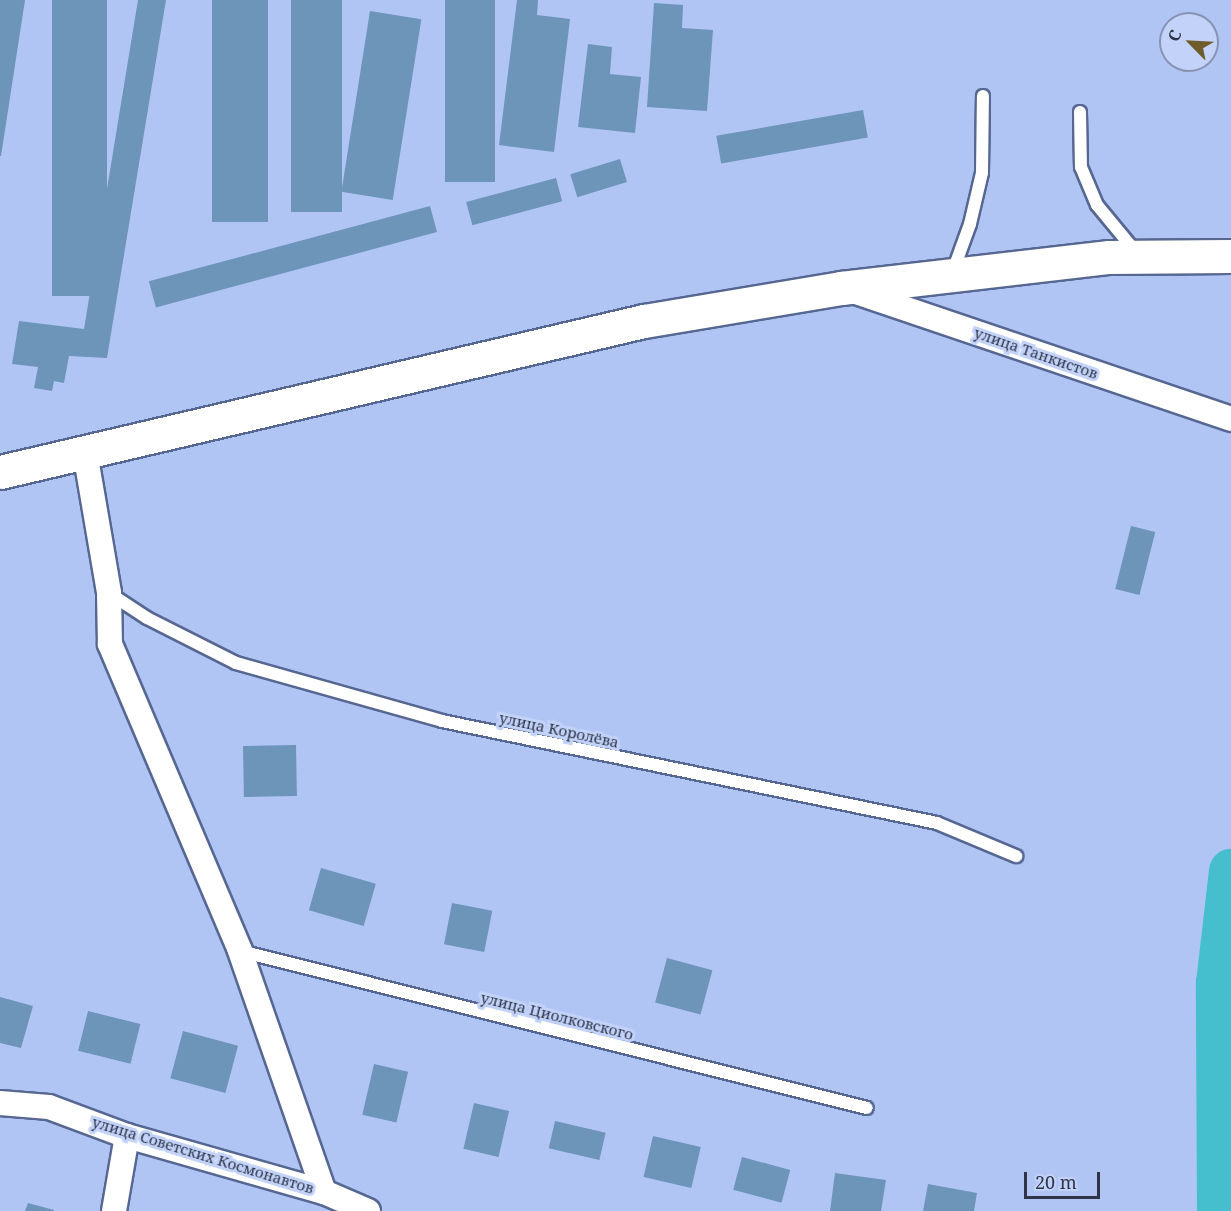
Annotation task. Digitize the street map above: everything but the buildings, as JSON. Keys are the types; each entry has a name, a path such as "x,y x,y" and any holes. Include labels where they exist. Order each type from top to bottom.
{"main road":[{"path":"0,472 633,323 841,288 1109,256 1231,256"}],"street":[{"name":"улица Танкистов","path":"841,288 1231,419"},
{"path":"85,452 109,593 110,644 240,951 324,1192"},
{"name":"улица Советских Космонавтов","path":"0,1103 49,1107 127,1136 324,1192 368,1211"},
{"path":"114,1211 127,1136"}],"lane":[{"path":"952,275 970,224 982,173 983,96"},
{"path":"1080,112 1081,166 1096,205 1121,237 1140,256"},
{"name":"улица Королёва","path":"109,593 147,618 236,663 442,721 937,823 1016,856"},
{"name":"улица Циолковского","path":"240,951 867,1108"}],"waterway":[{"path":"1219,1211 1218,983 1231,871"}]}
